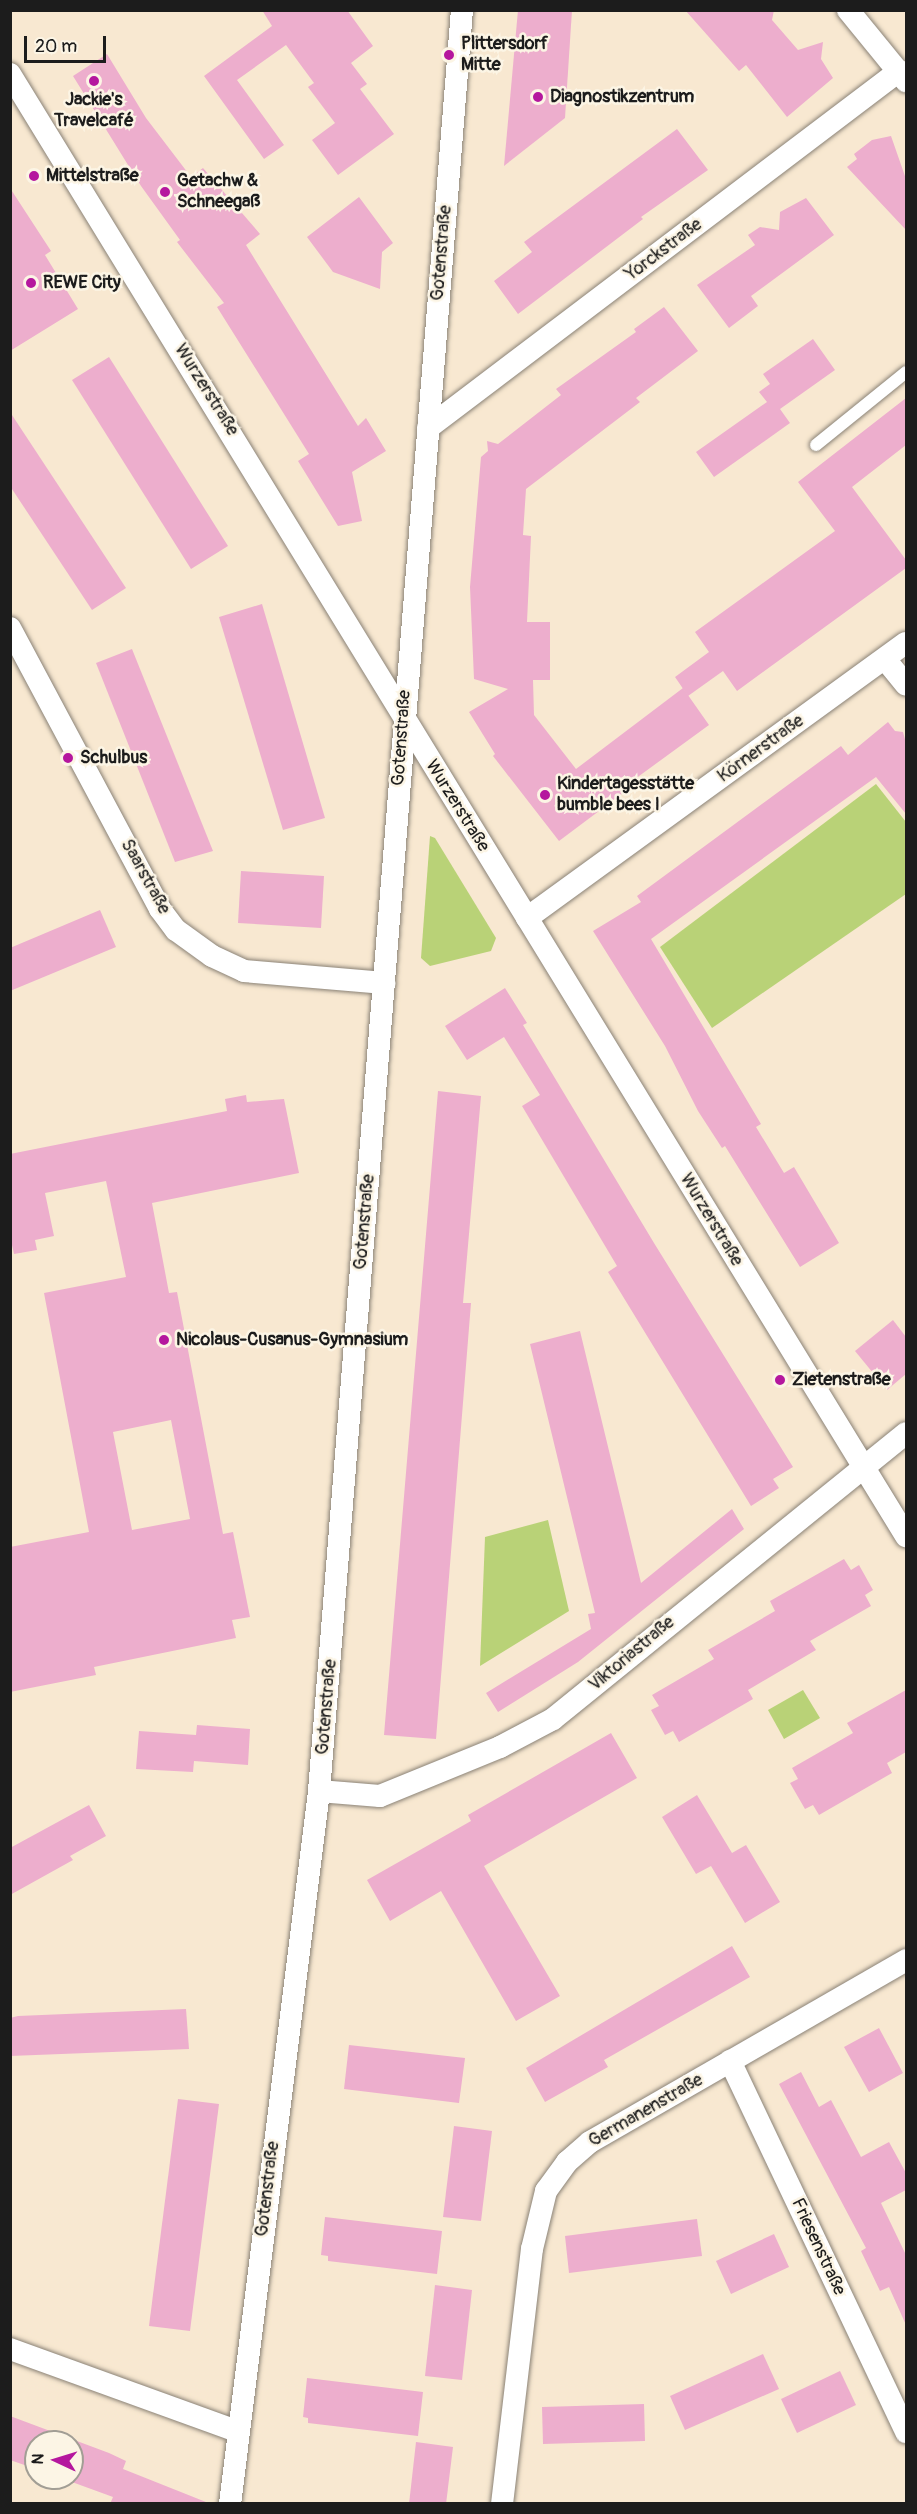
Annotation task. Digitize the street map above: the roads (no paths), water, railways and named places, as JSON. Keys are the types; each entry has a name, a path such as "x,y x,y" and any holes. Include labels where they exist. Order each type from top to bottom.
{"street":[{"name":"Gotenstraße","path":"230,2504 237,2431 319,1791 403,718 462,10"},
{"path":"848,10 903,76"},
{"name":"Wurzerstraße","path":"10,74 349,620 403,718 906,1536"},
{"name":"Yorckstraße","path":"428,428 903,76"},
{"name":"Saarstraße","path":"10,628 160,909 176,930 212,956 244,970 384,983"},
{"name":"Körnerstraße","path":"527,918 906,643"},
{"path":"885,659 906,685"},
{"name":"Viktoriastraße","path":"319,1791 380,1796 500,1748 553,1719 906,1433"},
{"name":"Germanenstraße","path":"502,2504 532,2249 546,2191 567,2162 590,2142 906,1959"},
{"name":"Friesenstraße","path":"730,2061 906,2432"},
{"path":"10,2349 237,2431"}],"lane":[{"path":"816,445 906,372"}],"place":[{"name":"Plittersdorf Mitte","path":"449,55"},
{"name":"Jackie's Travelcafé","path":"94,81"},
{"name":"Diagnostikzentrum","path":"538,97"},
{"name":"Mittelstraße","path":"34,176"},
{"name":"Getachw & Schneegaß","path":"165,192"},
{"name":"REWE City","path":"31,283"},
{"name":"Schulbus","path":"68,758"},
{"name":"Kindertagesstätte bumble bees I","path":"545,795"},
{"name":"Nicolaus-Cusanus-Gymnasium","path":"164,1340"},
{"name":"Zietenstraße","path":"780,1380"}]}
